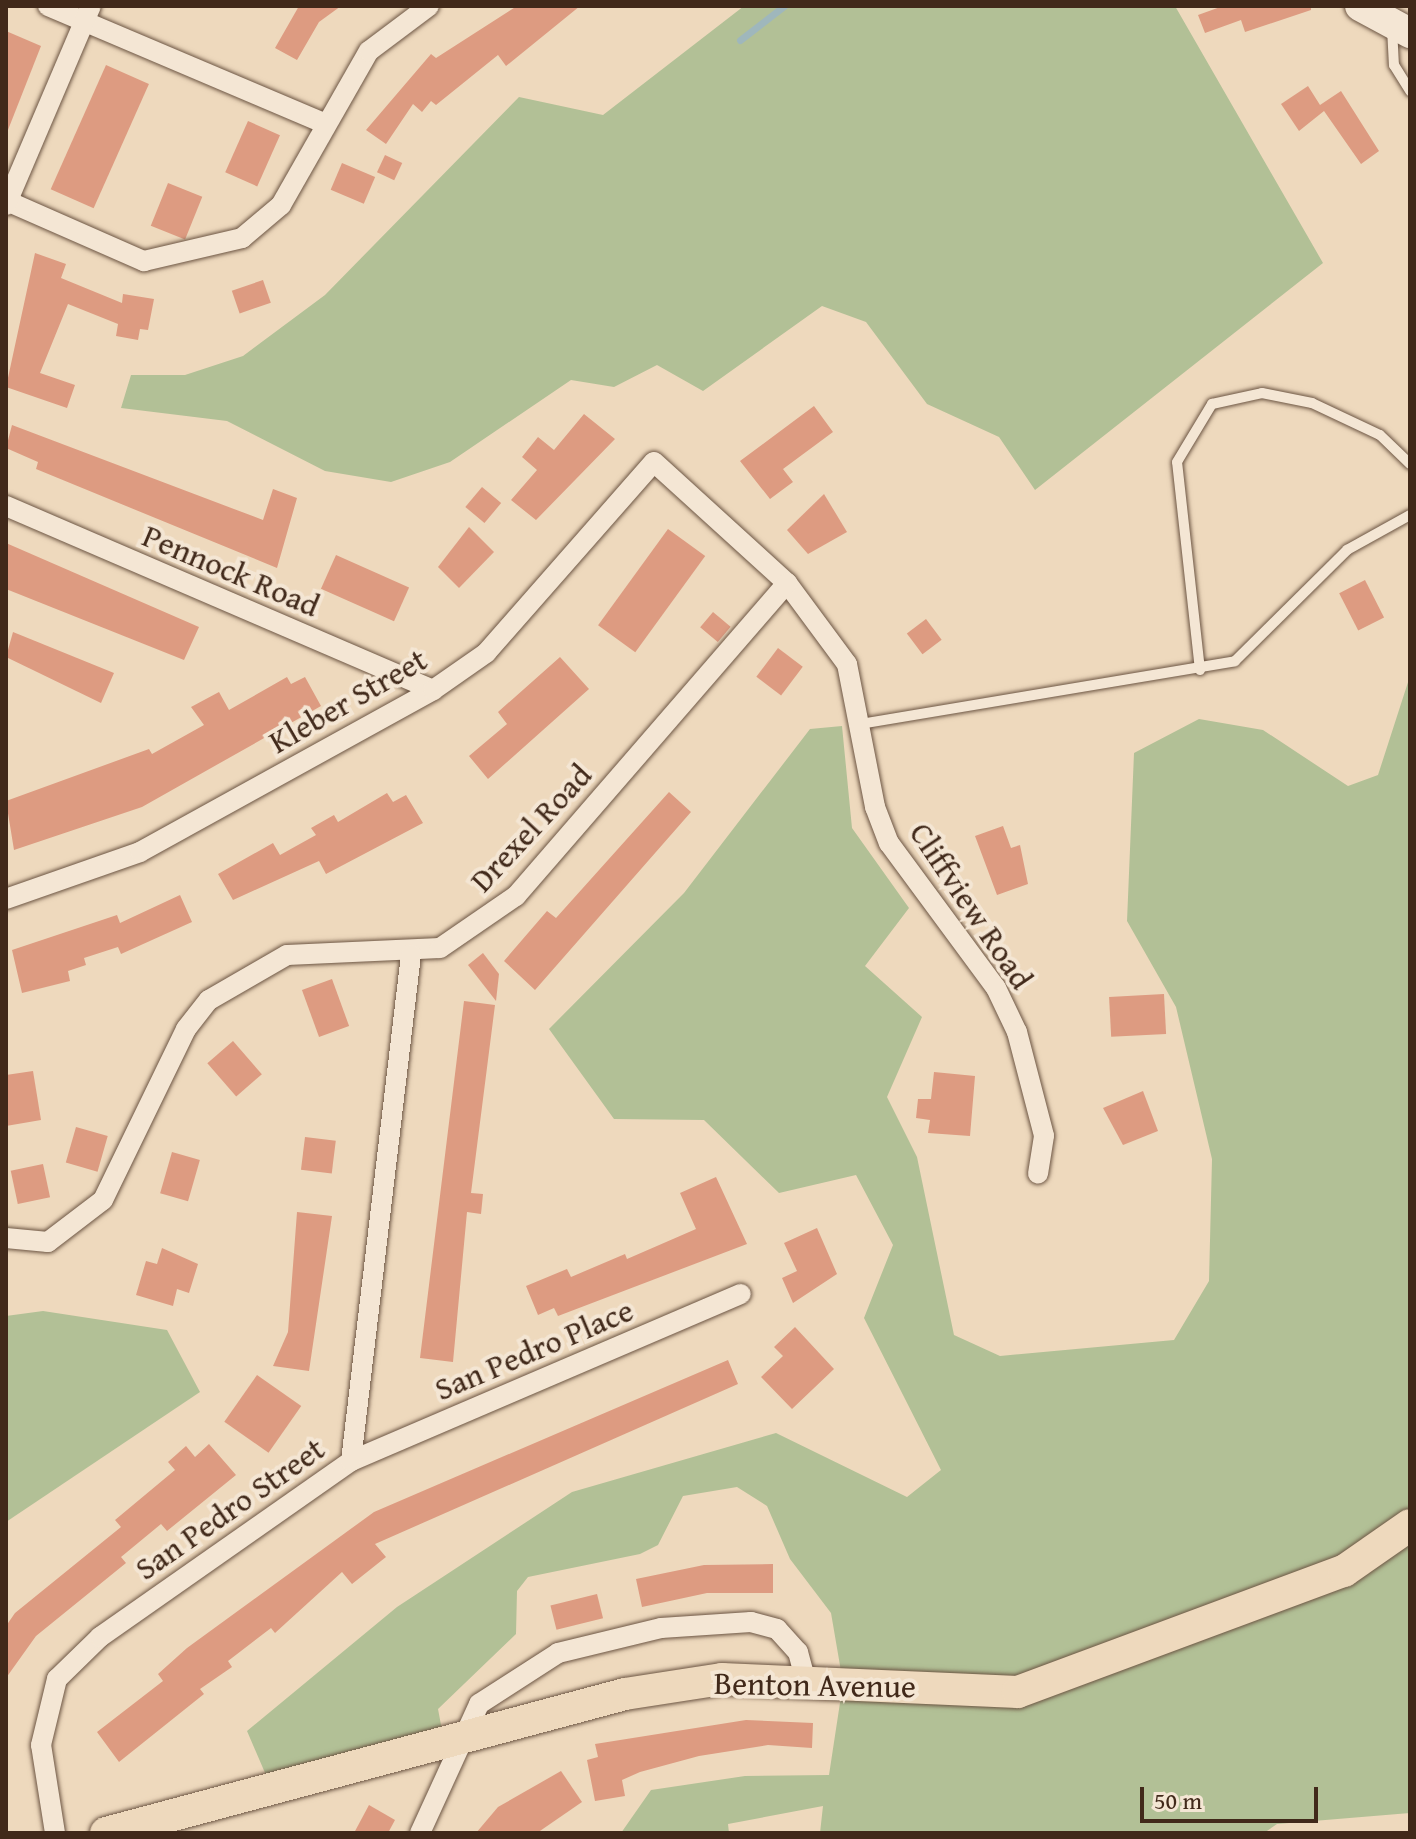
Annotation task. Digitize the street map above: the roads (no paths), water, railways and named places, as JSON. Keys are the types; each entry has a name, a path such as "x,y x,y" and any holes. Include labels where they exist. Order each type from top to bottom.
{"main road":[{"name":"Benton Avenue","path":"106,1833 466,1742 625,1694 722,1679 1018,1692 1344,1571 1410,1525"}],"street":[{"path":"48,6 88,14 323,123"},
{"path":"88,14 7,203 144,261 193,254 242,238 281,205 323,123 369,51 429,6"},
{"path":"1360,6 1401,29"},
{"name":"Cliffview Road","path":"654,462 787,583 847,664 875,807 889,843 996,988 1017,1032 1044,1136 1038,1174"},
{"name":"Kleber Street","path":"6,899 140,852 433,690 486,653 654,462"},
{"name":"Pennock Road","path":"6,506 433,690"},
{"name":"Drexel Road","path":"6,1238 48,1242 103,1200 186,1029 209,1000 287,955 411,955 440,948 516,896 787,583"},
{"name":"San Pedro Street","path":"55,1833 41,1745 57,1679 100,1637 351,1461 411,955"},
{"name":"San Pedro Place","path":"351,1461 741,1294"},
{"path":"420,1833 466,1742 479,1704 558,1653 717,1621 777,1629 798,1652 806,1681"}],"lane":[{"path":"1401,29 1394,65 1410,91"},
{"path":"1200,670 1177,462 1212,404 1262,393 1312,403 1380,435 1410,464"},
{"path":"860,724 1200,670 1235,661 1256,646 1347,550 1410,515"}],"waterway":[{"path":"740,40 784,6"}]}
